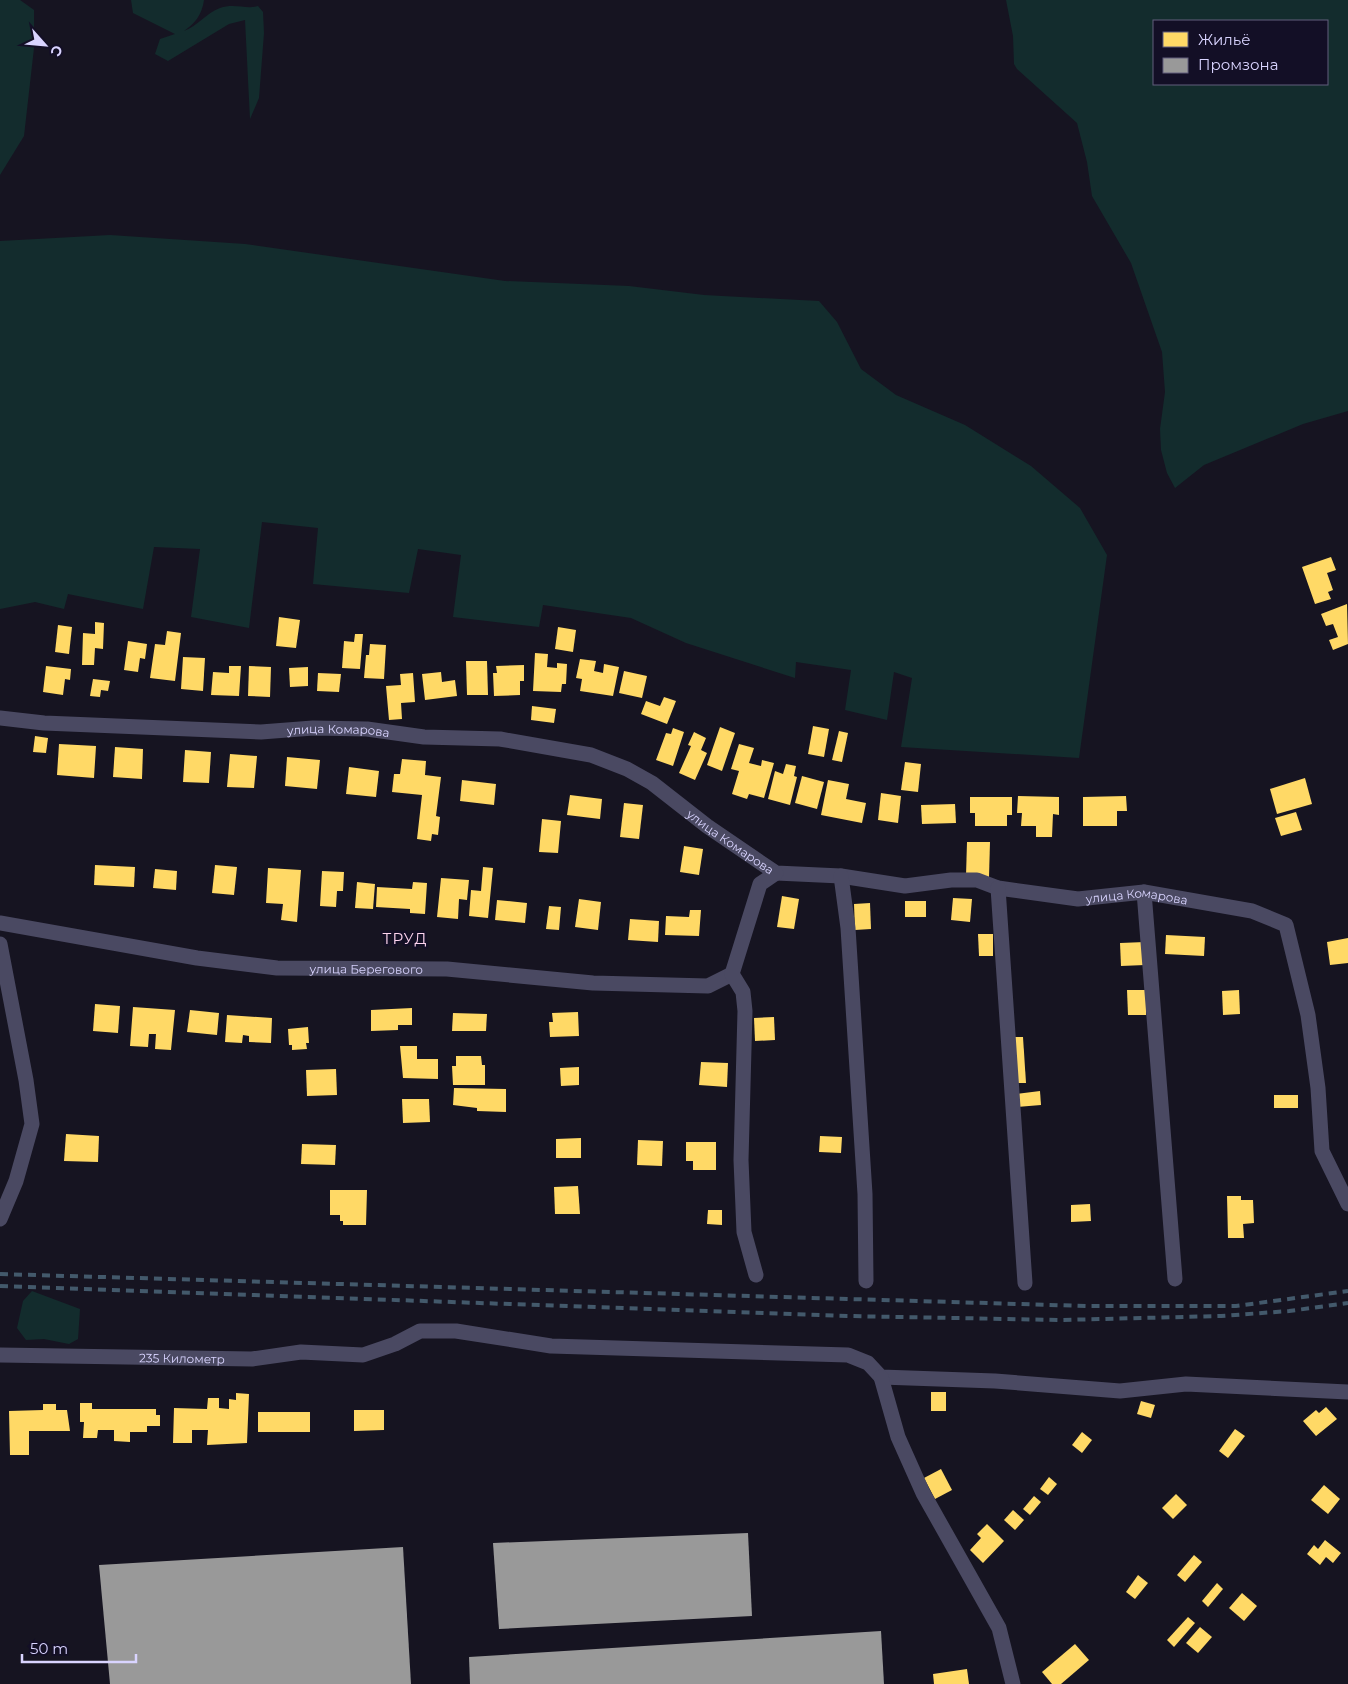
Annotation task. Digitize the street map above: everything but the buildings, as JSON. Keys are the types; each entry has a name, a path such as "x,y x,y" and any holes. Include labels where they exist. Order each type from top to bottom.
{"street":[{"name":"улица Комарова","path":"0,718 44,723 262,732 313,728 366,728 424,737 500,739 591,755 627,769 652,783 707,826 776,873 841,876 905,886 951,880 977,880 998,888 1078,899 1144,892 1252,912 1286,925 1308,1015 1318,1088 1322,1151 1345,1198"},
{"path":"756,1275 744,1232 741,1160 745,1011 743,992 732,974 760,884 776,873"},
{"path":"841,876 848,928 864,1194 866,1282"},
{"path":"998,888 1006,1032 1019,1170 1025,1283"},
{"path":"1144,892 1175,1279"},
{"name":"улица Берегового","path":"0,923 197,958 277,968 447,968 593,982 708,986 732,974"},
{"path":"0,944 26,1080 32,1124 16,1181 0,1219"},
{"name":"235 Километр","path":"0,1355 252,1359 301,1352 363,1355 395,1344 420,1331 456,1331 551,1346 848,1355 868,1363 881,1377"},
{"path":"1013,1684 999,1628 923,1493 898,1437 881,1377 995,1381 1120,1391 1186,1384 1348,1392"}],"green space":[{"path":"0,0 20,0 34,10 34,48 24,136 0,175"},
{"path":"131,0 204,0 202,10 197,18 184,31 220,8 258,6 263,12 264,33 259,98 250,119 245,20 229,24 168,61 155,54 160,39 175,34 133,13"},
{"path":"1006,0 1348,0 1348,411 1303,424 1204,465 1175,488 1167,473 1161,450 1160,429 1165,392 1162,352 1131,263 1092,196 1087,162 1077,123 1017,69 1014,64 1013,36"},
{"path":"110,235 245,244 505,281 629,286 704,295 819,301 837,322 861,369 896,395 965,425 1031,466 1080,508 1107,555 1079,758 901,747 912,678 894,672 887,720 845,710 851,670 796,662 795,678 686,643 631,618 543,605 539,627 453,617 461,555 418,549 409,593 313,584 318,528 262,522 249,628 191,617 200,549 154,547 143,609 68,594 64,609 35,602 0,609 0,241"},
{"path":"32,1291 80,1309 78,1339 69,1344 44,1339 26,1340 17,1328 23,1301"}],"railway":[{"path":"0,1274 1087,1306 1236,1306 1348,1291"},
{"path":"0,1286 847,1316 1061,1320 1221,1316 1289,1311 1348,1303"}],"district":[{"name":"ТРУД","path":"405,938"}]}
